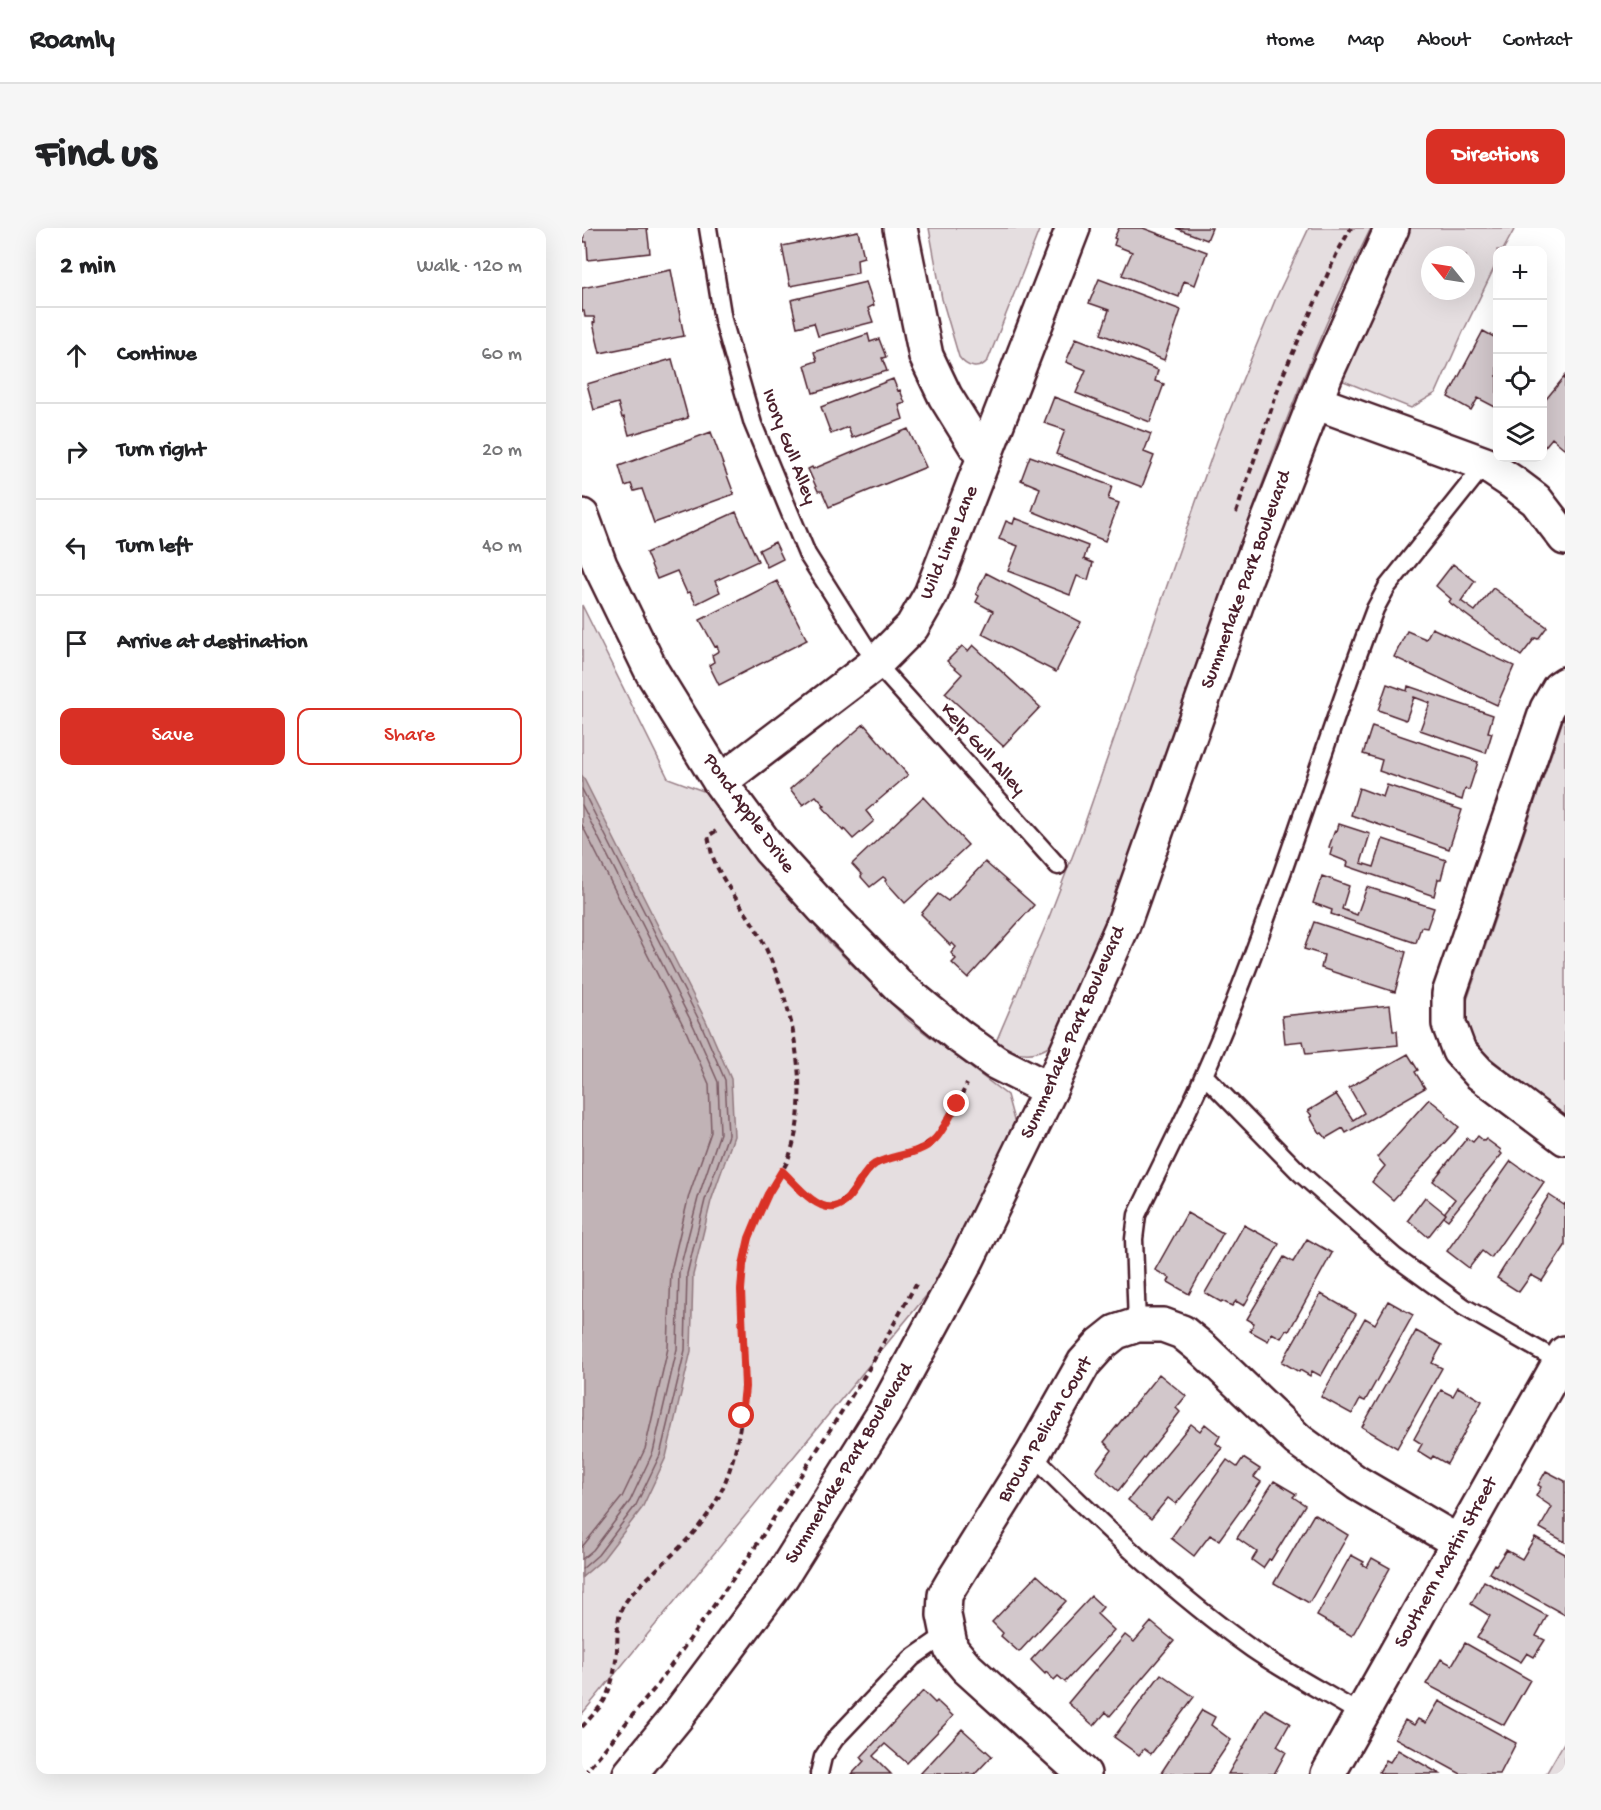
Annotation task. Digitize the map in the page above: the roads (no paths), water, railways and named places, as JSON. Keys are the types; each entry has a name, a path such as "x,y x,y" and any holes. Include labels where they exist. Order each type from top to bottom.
{"street":[{"path":"900,228 926,356 945,396 984,459"},
{"name":"Wild Lime Lane","path":"720,782 876,663 912,627 931,594 1073,228"},
{"name":"Summerlake Park Boulevard","path":"630,1774 678,1715 782,1576 884,1413 966,1262 1050,1090 1123,925 1246,577 1345,330 1392,228"},
{"path":"1315,402 1485,464 1536,500 1565,538"},
{"name":"Pond Apple Drive","path":"582,516 600,565 652,672 720,782 770,850 902,989 995,1062 1050,1090"},
{"path":"1565,684 1558,688 1547,708 1449,994 1449,1024 1459,1051 1479,1073 1565,1138"},
{"name":"Brown Pelican Court","path":"1084,1774 967,1668 951,1649 944,1615 945,1595 1032,1455 1084,1363 1101,1344 1116,1332 1137,1324 1164,1324 1182,1332 1204,1350 1298,1440 1357,1483 1458,1542"},
{"name":"Southern Martin Street","path":"1328,1774 1562,1358"}],"lane":[{"name":"Ivory Gull Alley","path":"708,228 723,320 753,424 807,554 876,663"},
{"path":"1137,1324 1134,1239 1137,1215 1204,1075 1278,886 1375,609 1387,587 1485,464"},
{"name":"Kelp Gull Alley","path":"876,663 1058,866"},
{"path":"1204,1075 1299,1172 1395,1257 1464,1307 1562,1358"},
{"path":"1032,1455 1105,1527 1196,1606 1253,1650 1362,1715"},
{"path":"819,1774 823,1757 835,1739 912,1658 948,1633"}],"water":[{"path":"582,775 706,1021 731,1079 734,1136 711,1201 693,1275 691,1351 666,1457 642,1508 603,1559 582,1577"}]}
